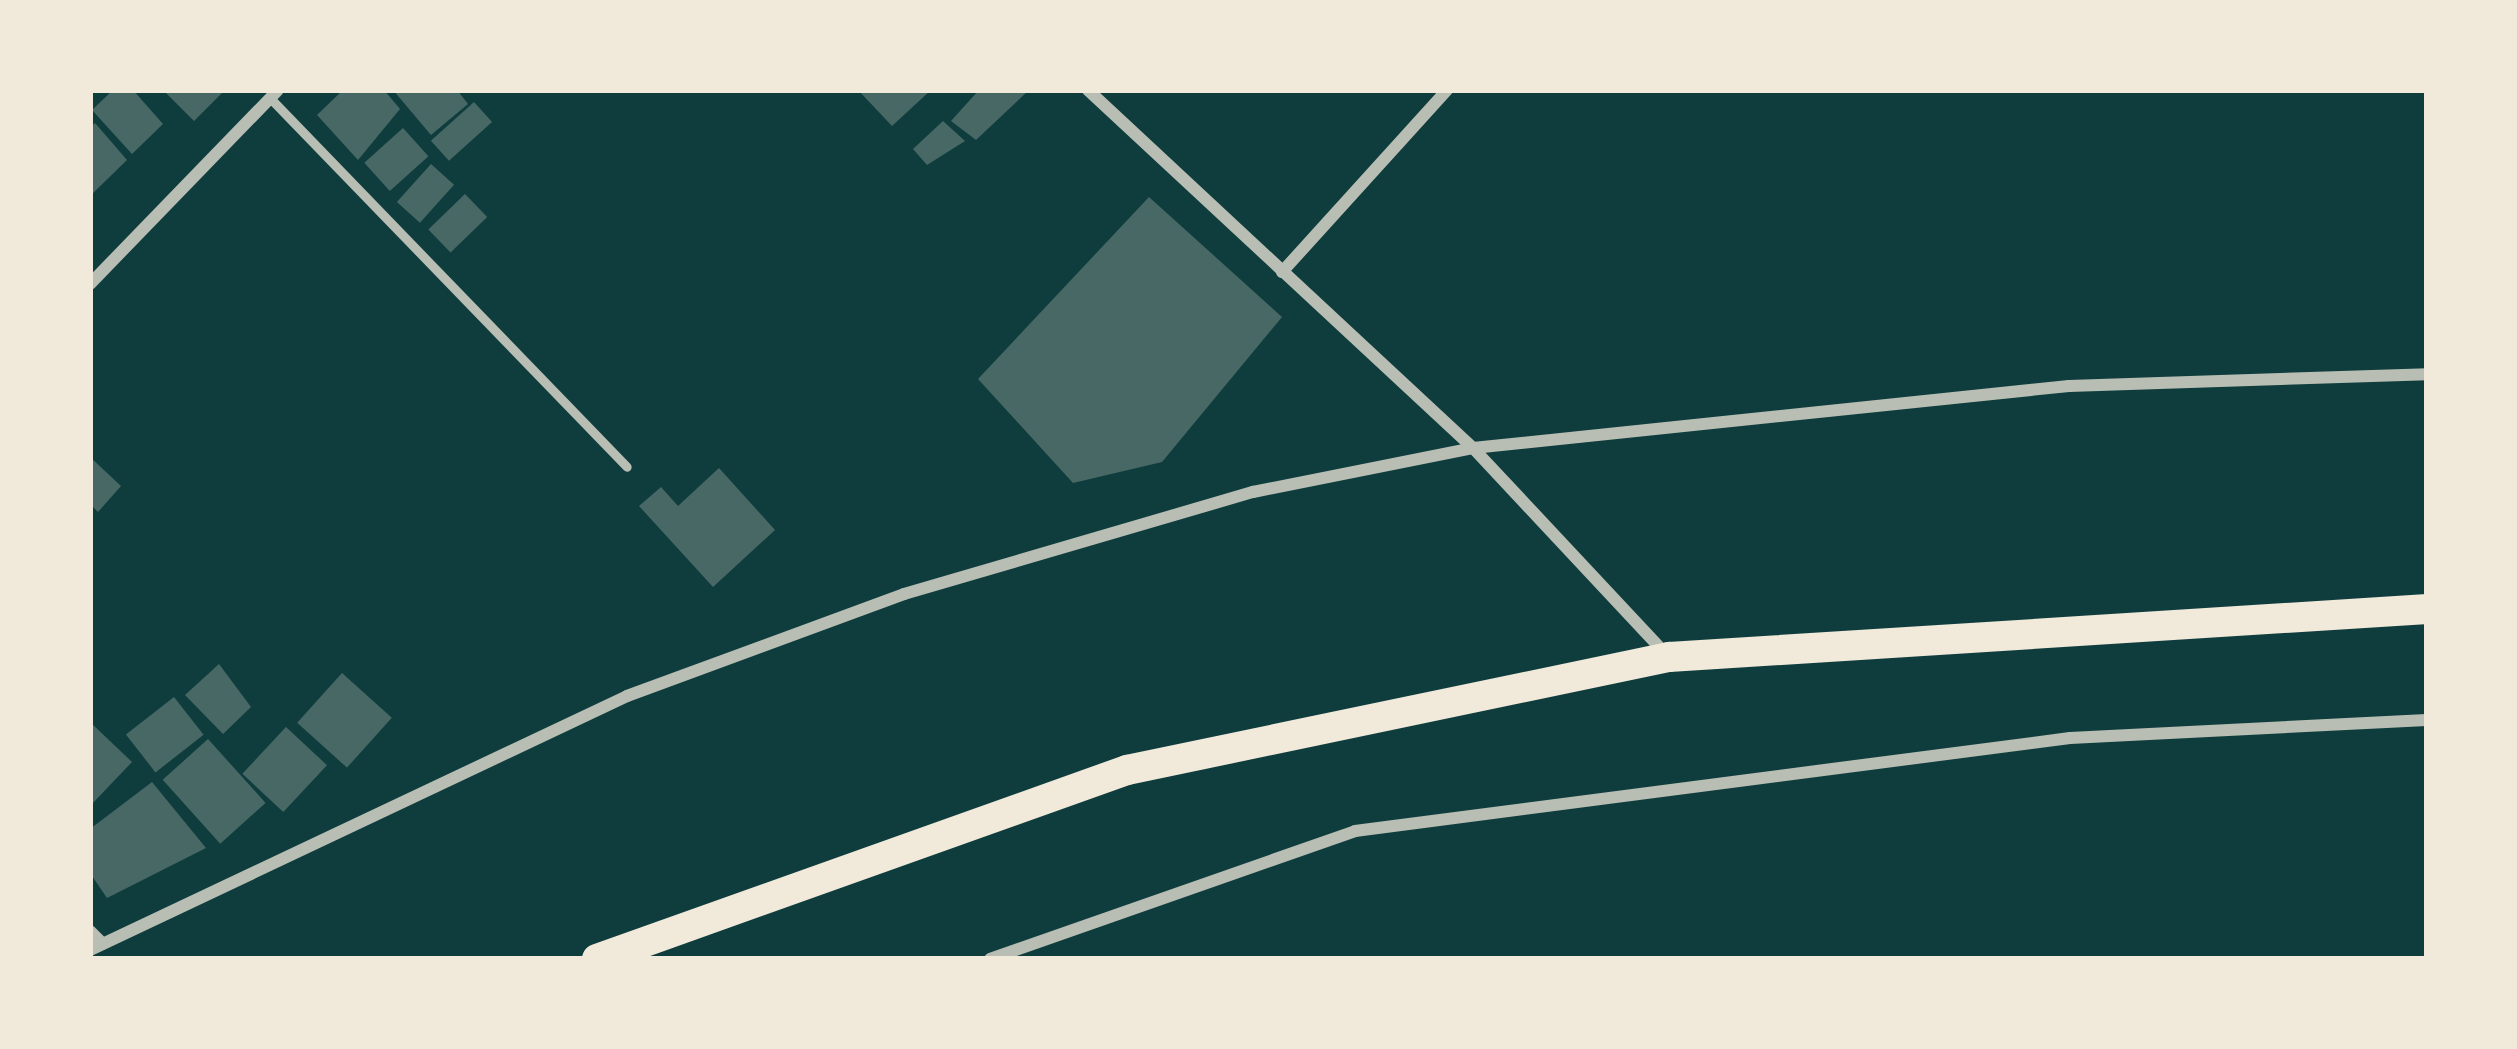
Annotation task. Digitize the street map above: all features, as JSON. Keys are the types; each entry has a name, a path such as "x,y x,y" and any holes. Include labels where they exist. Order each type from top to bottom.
{"main road":[{"path":"597,959 1127,770 1669,657 2427,609"}],"street":[{"path":"1088,90 1473,448 1669,657"},
{"path":"1282,272 1447,90"},
{"path":"90,284 274,94"},
{"path":"90,931 96,947 627,695 904,594 1252,492 1473,448 2069,386 2427,374"},
{"path":"990,959 1355,831 2070,738 2427,720"}],"lane":[{"path":"274,94 627,467"}],"building":[{"path":"113,90 133,90 163,124 132,154 92,110"},
{"path":"163,90 225,90 194,121"},
{"path":"343,90 384,90 400,109 358,160 317,115"},
{"path":"393,90 457,90 468,104 431,135"},
{"path":"858,90 931,90 892,126"},
{"path":"979,90 1029,90 976,140 951,121"},
{"path":"474,102 492,122 449,161 431,141"},
{"path":"943,121 965,141 927,165 913,149"},
{"path":"95,123 127,160 90,196 90,128"},
{"path":"403,128 428,156 390,191 364,163"},
{"path":"431,164 454,185 420,223 397,202"},
{"path":"465,194 487,217 451,252 428,229"},
{"path":"1149,197 1282,317 1162,462 1073,483 978,379"},
{"path":"90,457 121,486 98,512 90,504"},
{"path":"719,468 775,530 713,587 639,506 661,487 678,506"},
{"path":"219,664 251,707 223,734 185,695"},
{"path":"342,673 392,718 347,768 297,723"},
{"path":"174,697 204,735 155,772 126,735"},
{"path":"90,722 132,762 90,806"},
{"path":"286,727 327,765 283,812 242,774"},
{"path":"208,739 266,803 220,844 163,780"},
{"path":"152,782 206,848 107,898 90,873 90,829"}]}
